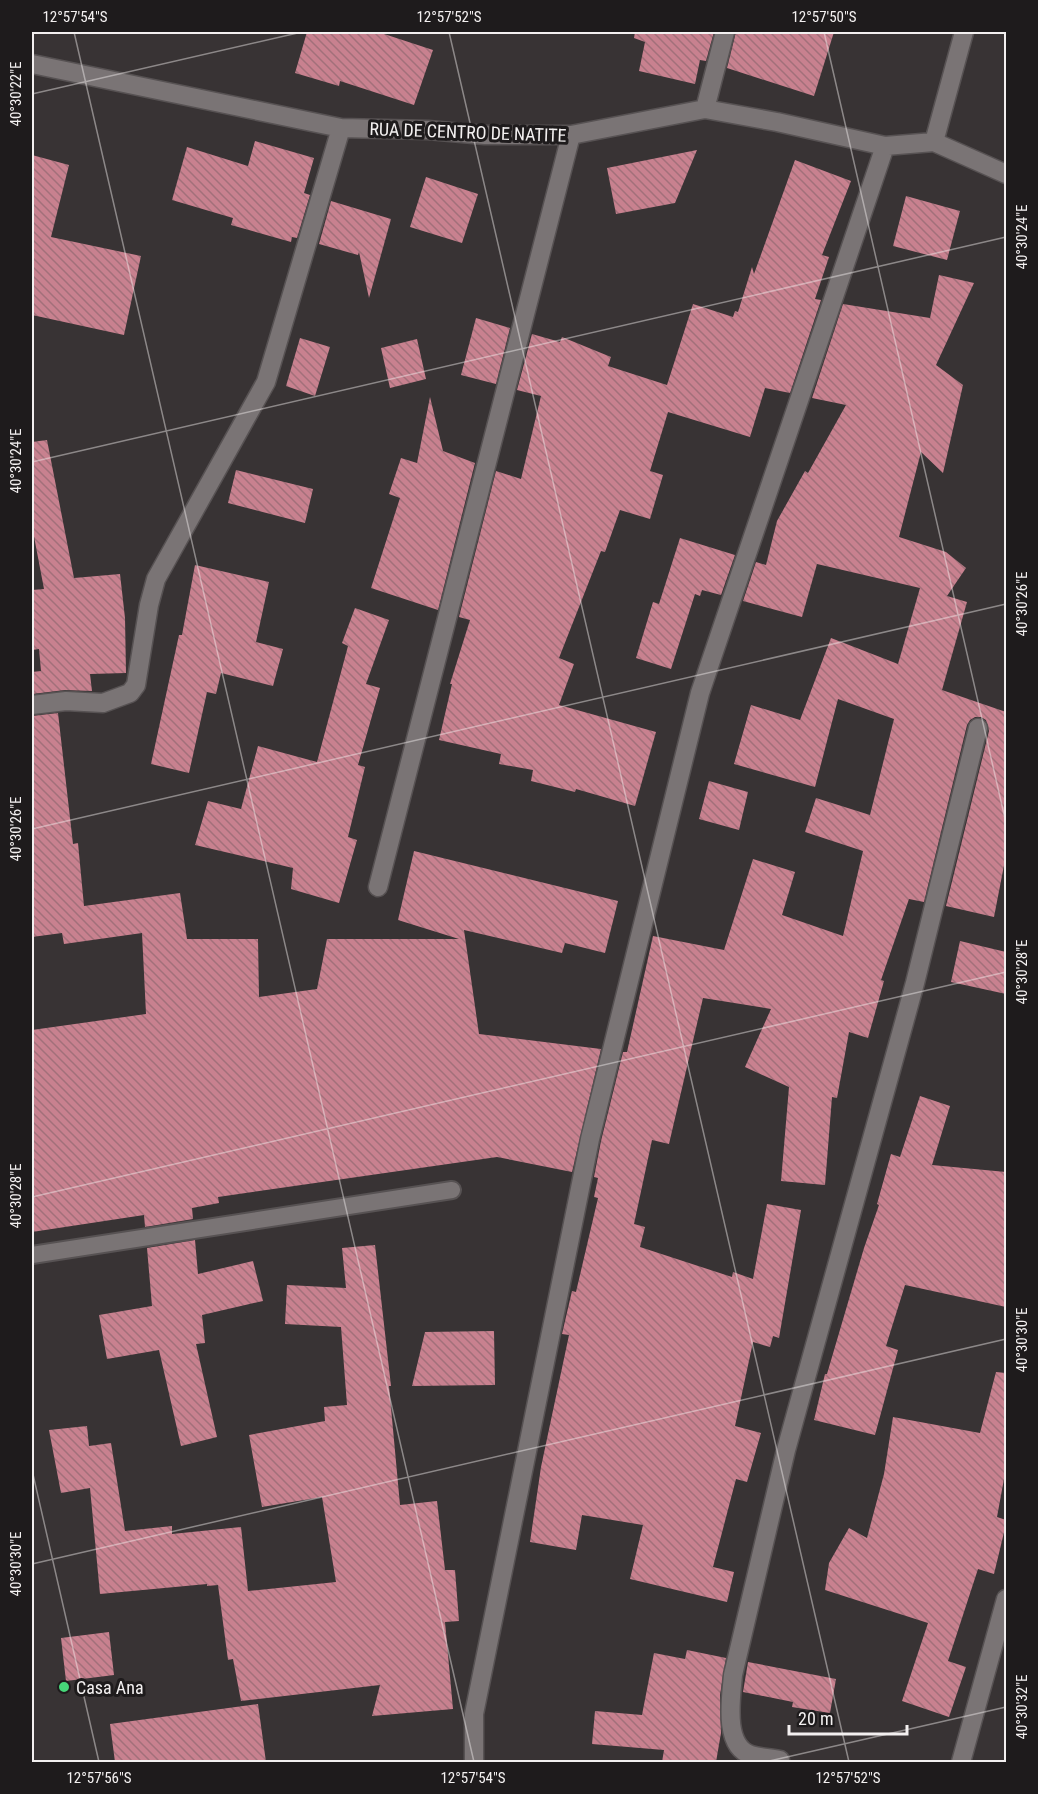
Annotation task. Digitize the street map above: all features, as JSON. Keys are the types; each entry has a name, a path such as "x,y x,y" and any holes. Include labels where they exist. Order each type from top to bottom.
{"street":[{"path":"705,109 725,32"},
{"path":"934,142 964,32"},
{"name":"RUA DE CENTRO DE NATITE","path":"32,64 341,128 428,130 485,135 571,135 705,109 885,146 934,142 1006,174"},
{"path":"32,705 66,701 102,704 130,693 136,685 148,605 156,579 266,382 341,128"},
{"path":"378,887 571,135"},
{"path":"474,1762 474,1714 590,1139 700,693 885,146"},
{"path":"785,1762 749,1755 737,1744 730,1711 733,1675 786,1450 915,983 978,728"},
{"path":"961,1762 1006,1599"}],"lane":[{"path":"32,1255 452,1190"}],"building":[{"path":"307,32 378,32 433,50 414,105 340,81 339,86 295,73"},
{"path":"635,32 714,32 706,61 700,60 695,84 639,71 645,42 634,38"},
{"path":"736,32 834,32 814,96 727,68"},
{"path":"255,141 314,158 304,193 310,195 297,238 292,237 291,242 231,225 233,218 172,200 187,147 248,166"},
{"path":"697,150 675,203 616,214 607,168"},
{"path":"32,155 69,165 51,237 141,256 124,335 32,315"},
{"path":"795,160 851,181 822,255 829,257 815,299 821,300 790,393 765,388 750,437 668,412 650,471 663,475 650,519 620,510 605,552 601,551 559,658 574,664 559,705 656,732 635,806 576,789 575,792 531,781 533,770 499,764 501,754 439,740 452,684 450,684 470,620 459,617 496,471 521,479 541,396 517,390 532,334 560,342 562,337 611,357 608,366 667,385 693,304 733,317 735,311 738,312 752,267 754,274"},
{"path":"426,177 478,194 462,243 410,227"},
{"path":"906,196 960,211 947,260 893,246"},
{"path":"331,201 391,219 369,298 359,252 358,255 319,244"},
{"path":"939,275 974,283 936,365 963,385 943,473 921,452 899,537 946,552 966,568 947,596 967,602 942,690 1006,712 1006,855 994,917 946,906 989,731 986,720 975,717 967,725 924,902 909,899 881,980 884,981 868,1038 849,1032 837,1098 832,1097 825,1185 781,1181 789,1087 745,1067 771,1009 703,998 669,1144 652,1140 634,1224 645,1227 640,1247 732,1277 733,1272 753,1279 767,1204 801,1210 779,1338 773,1336 770,1347 753,1342 735,1426 761,1433 747,1482 736,1479 713,1567 734,1572 727,1602 630,1579 643,1525 582,1515 576,1550 530,1542 541,1467 569,1335 562,1334 572,1291 576,1292 598,1198 594,1197 598,1178 594,1177 601,1141 623,1052 627,1052 653,936 724,950 753,859 795,872 782,915 843,936 863,851 805,832 816,798 870,815 894,719 838,699 815,787 734,764 751,705 800,720 831,638 898,664 920,588 817,564 802,617 743,601 756,562 766,565 777,521 805,471 808,473 846,405 812,398 843,304 930,318"},
{"path":"476,318 510,328 496,384 461,375"},
{"path":"300,338 330,347 315,396 286,386"},
{"path":"417,339 426,379 390,388 381,348"},
{"path":"430,397 443,451 475,463 438,610 371,588 400,498 389,494 401,458 417,463"},
{"path":"47,440 74,578 120,574 125,618 126,673 90,674 92,691 65,690 32,694 32,672 41,671 39,649 32,650 32,590 44,589 32,526 32,442"},
{"path":"236,470 313,489 305,523 228,503"},
{"path":"680,538 735,555 721,595 702,590 700,596 695,594 671,669 636,658 653,602 659,604"},
{"path":"195,565 269,582 256,642 283,649 273,686 221,673 216,694 207,692 189,773 151,764 179,635 182,635"},
{"path":"355,608 389,620 366,684 380,688 358,765 365,767 348,837 357,840 339,903 291,889 293,868 195,845 208,801 241,809 258,746 317,762 348,646 342,643"},
{"path":"58,713 73,844 78,843 84,906 180,893 187,939 258,939 259,997 317,989 327,939 459,939 398,920 414,851 618,901 605,953 565,943 562,953 464,930 479,1034 601,1049 572,1172 497,1157 218,1197 219,1203 192,1208 193,1219 145,1227 144,1215 32,1232 32,1030 146,1014 142,933 64,944 62,933 32,937 32,716"},
{"path":"709,781 748,792 739,830 699,819"},
{"path":"960,941 1006,952 1006,994 951,982"},
{"path":"920,1096 950,1106 932,1165 1006,1172 1006,1307 905,1285 886,1346 898,1350 875,1435 814,1420 825,1374 827,1374 879,1205 877,1204 891,1154 900,1157"},
{"path":"195,1240 198,1274 253,1261 263,1301 202,1315 205,1343 196,1344 217,1437 181,1446 159,1350 107,1359 99,1315 152,1306 147,1248"},
{"path":"375,1245 391,1386 389,1386 400,1505 437,1501 445,1570 455,1570 459,1621 445,1622 453,1709 372,1716 380,1685 241,1701 233,1659 228,1660 218,1585 207,1586 207,1584 100,1594 90,1488 61,1493 49,1430 87,1426 89,1446 111,1443 125,1531 172,1526 172,1534 241,1527 248,1591 336,1582 322,1497 262,1507 249,1435 325,1421 324,1407 347,1405 341,1327 285,1324 287,1285 346,1288 342,1248"},
{"path":"494,1331 495,1385 412,1386 425,1332"},
{"path":"996,1372 1006,1373 1006,1468 997,1517 1006,1520 1006,1524 994,1574 978,1569 948,1661 966,1667 949,1717 902,1701 928,1623 825,1590 829,1563 849,1528 867,1538 884,1474 893,1417 980,1433"},
{"path":"109,1632 114,1675 66,1681 61,1638"},
{"path":"687,1650 726,1658 720,1695 721,1733 716,1762 662,1762 664,1750 592,1744 595,1711 642,1715 654,1653 685,1659"},
{"path":"748,1662 836,1679 830,1713 792,1707 793,1702 743,1692"},
{"path":"258,1704 266,1762 115,1762 110,1724"}],"place":[{"name":"Casa Ana","path":"64,1687"}]}
